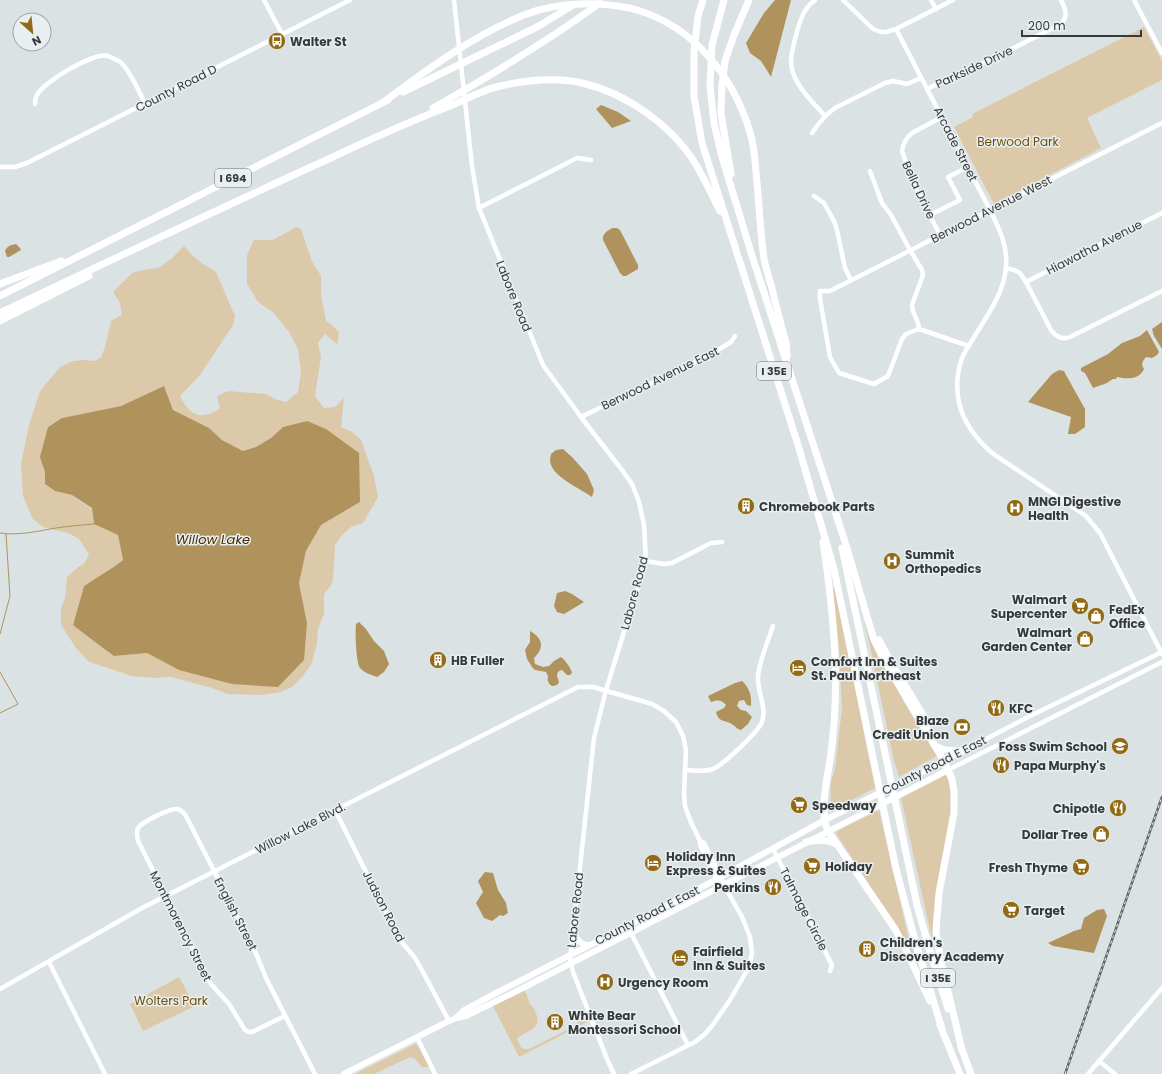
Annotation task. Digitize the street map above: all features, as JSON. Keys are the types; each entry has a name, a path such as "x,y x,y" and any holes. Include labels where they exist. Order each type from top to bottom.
{"highway":[{"name":"I 694","path":"0,296 385,101 539,26 582,0"},
{"name":"I 694","path":"0,313 183,226 404,124 503,68 556,34 604,0"},
{"name":"I 35E","path":"703,0 698,16 694,52 694,96 702,143 819,514 834,569 896,869 916,944 942,1029 960,1074"},
{"name":"I 35E","path":"724,0 712,45 710,85 714,123 722,157 753,259 829,493 845,562 917,905 939,981 971,1074"},
{"path":"732,190 731,174 720,113 722,85 725,61 749,0"},
{"path":"385,101 421,74 480,37 509,21 539,10 561,5 586,4 623,7 649,14 679,31 704,50 717,66 729,82 745,114 751,135 764,261 786,343 787,366"},
{"path":"404,124 498,86 550,79 582,83 609,92 636,106 662,124 695,163 729,227"},
{"path":"0,321 183,226"},
{"path":"0,284 80,255"},
{"path":"829,493 874,640 884,662 944,761 952,779 954,791 954,813 939,893 936,932 940,962 962,1050"},
{"path":"819,514 830,596 836,679 834,733 825,793 824,820 828,831 894,929 909,956 942,1029"},
{"path":"934,744 936,747 945,750 963,751"},
{"path":"806,842 821,840 830,841 837,844"}],"main road":[{"name":"County Road E East","path":"456,1018 463,1010 680,899 824,820 944,761"},
{"name":"County Road E East","path":"344,1074 449,1021 466,1016 570,964 948,770"},
{"path":"573,925 575,934 580,942 585,945 592,944"}],"street":[{"path":"264,0 282,34"},
{"name":"County Road D","path":"0,167 15,167 27,163 350,0"},
{"name":"Labore Road","path":"454,0 472,166 479,208 543,365 632,484 639,502 644,525 646,561 606,690 594,738 570,964 614,1074"},
{"path":"814,0 807,7 801,18 792,54 791,66 795,78 802,89 825,116"},
{"path":"843,0 873,29 882,32 898,28 953,0"},
{"path":"931,0 936,9"},
{"name":"Parkside Drive","path":"927,89 965,70 990,60 1061,24 1066,15 1065,8 1061,0"},
{"path":"1134,0 1162,53"},
{"name":"Arcade Street","path":"898,28 921,78 1002,234 1006,250 1006,268 1002,285 996,300 962,356 959,368 957,381 958,396 965,420 972,433 992,453 1086,516 1100,533 1162,653"},
{"path":"1157,42 1162,40"},
{"path":"35,104 36,96 40,91 58,76 96,57 107,56 120,62 127,70 145,103"},
{"path":"812,133 825,116 835,108 885,83 893,81 907,84 921,78"},
{"name":"Bella Drive","path":"940,235 909,172 902,151 908,136 942,117"},
{"name":"Berwood Avenue West","path":"919,329 906,334 902,339 891,372 888,376 874,384 839,373 830,357 820,292 830,291 1162,123"},
{"path":"479,208 577,158 591,160"},
{"path":"930,215 960,200 948,177 968,167"},
{"path":"870,171 882,203 895,221 922,270 923,275 912,305 912,309 919,324 919,329 969,346"},
{"path":"814,196 824,203 834,221 845,268 850,280"},
{"name":"Hiawatha Avenue","path":"1026,282 1162,213"},
{"path":"1006,268 1020,273 1051,330 1056,336 1063,338 1070,338 1162,291"},
{"name":"Berwood Avenue East","path":"581,417 708,356 731,342 735,336"},
{"path":"646,561 664,564 672,563 711,543 722,542"},
{"path":"686,770 707,770 718,767 757,730 763,716 758,678 759,669 773,626"},
{"name":"County Road E East","path":"944,761 1030,716 1162,653"},
{"name":"County Road E East","path":"948,770 1162,662"},
{"name":"Willow Lake Blvd.","path":"0,989 142,908 573,689 586,686 606,690 652,704 670,715 676,722 683,736 686,750 685,806 700,841 700,845 742,917 750,937 752,953 749,967 740,984 705,1034 688,1045 631,1074"},
{"name":"English Street","path":"138,841 137,830 141,825 168,810 178,809 184,813 255,951 262,971 315,1074"},
{"name":"Judson Road","path":"335,810 400,940 415,958 449,1021"},
{"name":"Montmorency Street","path":"138,841 211,984 232,1008 245,1030 252,1032 285,1016"},
{"name":"Talmage Circle","path":"773,849 832,965 830,971"},
{"path":"631,933 688,1045"},
{"path":"48,962 106,1074"},
{"path":"1088,1074 1162,988"},
{"path":"417,1037 435,1074"},
{"path":"1099,1061 1114,1074"}],"green space":[{"name":"Berwood Park","path":"1144,27 1162,61 1162,80 1087,118 1101,148 994,204 954,127 973,117 972,114"},
{"path":"296,227 301,229 312,261 321,276 321,294 326,321 339,333 337,344 325,334 318,343 321,357 315,396 324,408 335,407 344,398 341,427 352,432 361,440 374,476 378,497 363,523 351,527 341,536 335,545 332,584 324,594 324,614 318,629 317,643 312,663 303,676 292,687 281,692 262,695 228,694 171,677 153,678 132,676 89,662 76,648 61,625 61,608 65,598 67,577 78,567 84,564 89,554 79,539 68,533 43,527 33,519 23,496 21,464 29,425 40,391 60,367 73,361 95,361 101,357 111,321 122,315 120,303 113,292 132,273 158,268 170,260 184,246 203,264 216,272 235,316 233,325 200,375 180,396 184,403 192,412 202,415 220,408 217,396 228,391 266,394 275,399 286,402 298,392 301,372 298,349 289,332 274,313 258,302 247,284 247,255 254,240 273,240","holes":["164,386 173,410 209,428 222,440 243,451 256,447 271,438 283,427 307,421 360,502 321,525 306,551 299,583 307,623 179,670 147,653 114,656 73,624 84,586 123,560 118,535 94,524 92,509 72,495 55,491 45,484 48,427 62,418 121,406"]},
{"path":"835,588 875,788 830,811 831,782 835,769 842,709 839,648 832,589"},
{"path":"866,621 882,660 904,702 937,756 899,777 894,761 865,623"},
{"path":"945,775 947,776 950,787 952,804 934,924 935,947 901,798"},
{"path":"879,810 908,936 918,967 879,900 836,833 839,830"},
{"name":"Wolters Park","path":"179,977 195,1006 143,1031 130,1004"},
{"path":"522,991 526,993 529,1003 533,1007 538,1019 535,1027 517,1038 521,1048 523,1049 531,1048 571,1028 580,1021 580,1013 584,1015 587,1022 519,1057 493,1006"},
{"path":"415,1044 418,1046 429,1067 422,1067 415,1059 410,1057 374,1074 355,1074"}],"water":[{"path":"775,0 791,0 771,77 761,61 750,53 746,43 764,13"},
{"path":"601,105 618,112 631,121 612,128 596,109"},
{"path":"612,228 617,228 620,230 638,265 638,269 626,276 623,276 620,273 603,240 603,236 606,232"},
{"path":"16,244 21,250 7,257 5,251 6,249 9,246"},
{"path":"1162,322 1162,349 1154,336 1152,329"},
{"path":"1147,330 1159,352 1152,358 1146,357 1142,365 1144,369 1142,373 1133,378 1117,377 1116,379 1093,388 1085,373 1081,371 1081,368 1108,354 1122,343 1140,336"},
{"path":"1059,370 1064,371 1085,409 1085,427 1075,434 1068,434 1071,417 1028,402 1052,374"},
{"name":"Willow Lake","path":"164,386 173,410 209,428 222,440 243,451 256,447 271,438 283,427 307,421 326,429 359,453 360,502 321,525 306,551 299,583 307,623 304,660 278,687 232,684 179,670 147,653 114,656 73,625 84,586 123,560 118,535 94,524 92,508 72,495 55,491 45,484 45,472 40,457 48,427 62,418 121,406"},
{"path":"563,449 587,474 594,490 592,497 560,477 551,466 551,454 556,450"},
{"path":"565,591 584,602 564,614 557,612 554,606 557,593"},
{"path":"359,622 384,651 389,664 384,672 377,677 368,674 360,668 357,653 356,634 356,624"},
{"path":"530,631 538,637 541,644 540,651 534,658 535,664 543,667 549,666 561,657 570,669 572,673 570,675 567,675 562,670 558,672 558,684 552,686 548,682 546,672 535,670 527,659 525,650 530,642"},
{"path":"742,681 750,692 751,706 747,705 744,700 739,701 737,706 741,710 746,711 752,717 748,724 741,730 730,723 721,720 717,716 716,712 724,708 726,705 719,700 711,702 708,696"},
{"path":"485,872 493,873 498,890 506,903 508,913 503,916 500,915 492,921 484,918 476,903 483,892 478,881"},
{"path":"1104,909 1107,916 1094,953 1053,946 1048,943 1081,929 1084,918 1097,910"}],"waterway":[{"path":"0,533 21,534 61,527 94,524"},
{"path":"0,634 10,596 6,534"},
{"path":"0,672 18,704 0,713"}],"railway":[{"path":"1065,1074 1162,797"}],"place":[{"name":"Walter St","path":"277,41"},
{"name":"Chromebook Parts","path":"746,506"},
{"name":"MNGI Digestive Health","path":"1015,508"},
{"name":"Summit Orthopedics","path":"892,561"},
{"name":"Walmart Supercenter","path":"1080,606"},
{"name":"FedEx Office","path":"1096,616"},
{"name":"Walmart Garden Center","path":"1085,639"},
{"name":"HB Fuller","path":"438,660"},
{"name":"Comfort Inn & Suites St. Paul Northeast","path":"798,668"},
{"name":"KFC","path":"996,708"},
{"name":"Blaze Credit Union","path":"962,727"},
{"name":"Foss Swim School","path":"1120,746"},
{"name":"Papa Murphy's","path":"1001,765"},
{"name":"Speedway","path":"799,805"},
{"name":"Chipotle","path":"1118,808"},
{"name":"Dollar Tree","path":"1101,834"},
{"name":"Holiday Inn Express & Suites","path":"653,863"},
{"name":"Holiday","path":"812,866"},
{"name":"Fresh Thyme","path":"1081,867"},
{"name":"Perkins","path":"773,887"},
{"name":"Target","path":"1011,910"},
{"name":"Children's Discovery Academy","path":"867,949"},
{"name":"Fairfield Inn & Suites","path":"680,958"},
{"name":"Urgency Room","path":"605,982"},
{"name":"White Bear Montessori School","path":"555,1022"}]}
